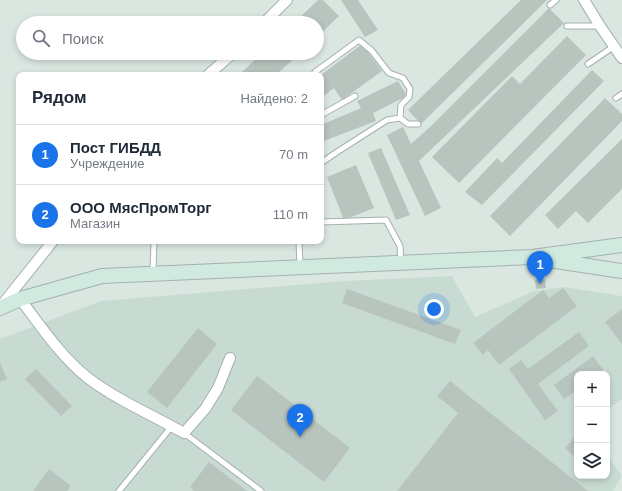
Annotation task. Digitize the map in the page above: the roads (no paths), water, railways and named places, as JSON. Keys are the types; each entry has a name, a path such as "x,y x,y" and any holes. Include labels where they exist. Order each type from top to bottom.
{"main road":[{"path":"0,308 20,300 102,276 532,257 622,245"},
{"path":"532,257 622,271"}],"street":[{"path":"271,16 287,0"},
{"path":"584,0 613,47 622,58"},
{"path":"211,72 225,60"},
{"path":"0,308 51,244"},
{"path":"20,300 58,350 87,377 107,391 184,433 205,409 218,388 230,358"}],"lane":[{"path":"550,4 556,0"},
{"path":"567,26 600,26"},
{"path":"315,72 359,40 372,51 389,73 403,78 410,89 409,97 401,105 400,118"},
{"path":"588,64 613,47"},
{"path":"616,98 622,94"},
{"path":"324,113 355,96"},
{"path":"324,161 387,120 400,118 408,124 418,124"},
{"path":"324,222 386,220 400,246 401,263"},
{"path":"153,274 154,244"},
{"path":"299,244 300,268"},
{"path":"119,491 172,426"},
{"path":"184,433 261,491"}],"place":[{"name":"Пост ГИБДД","path":"540,284"},
{"name":"ООО МясПромТорг","path":"300,437"}]}
